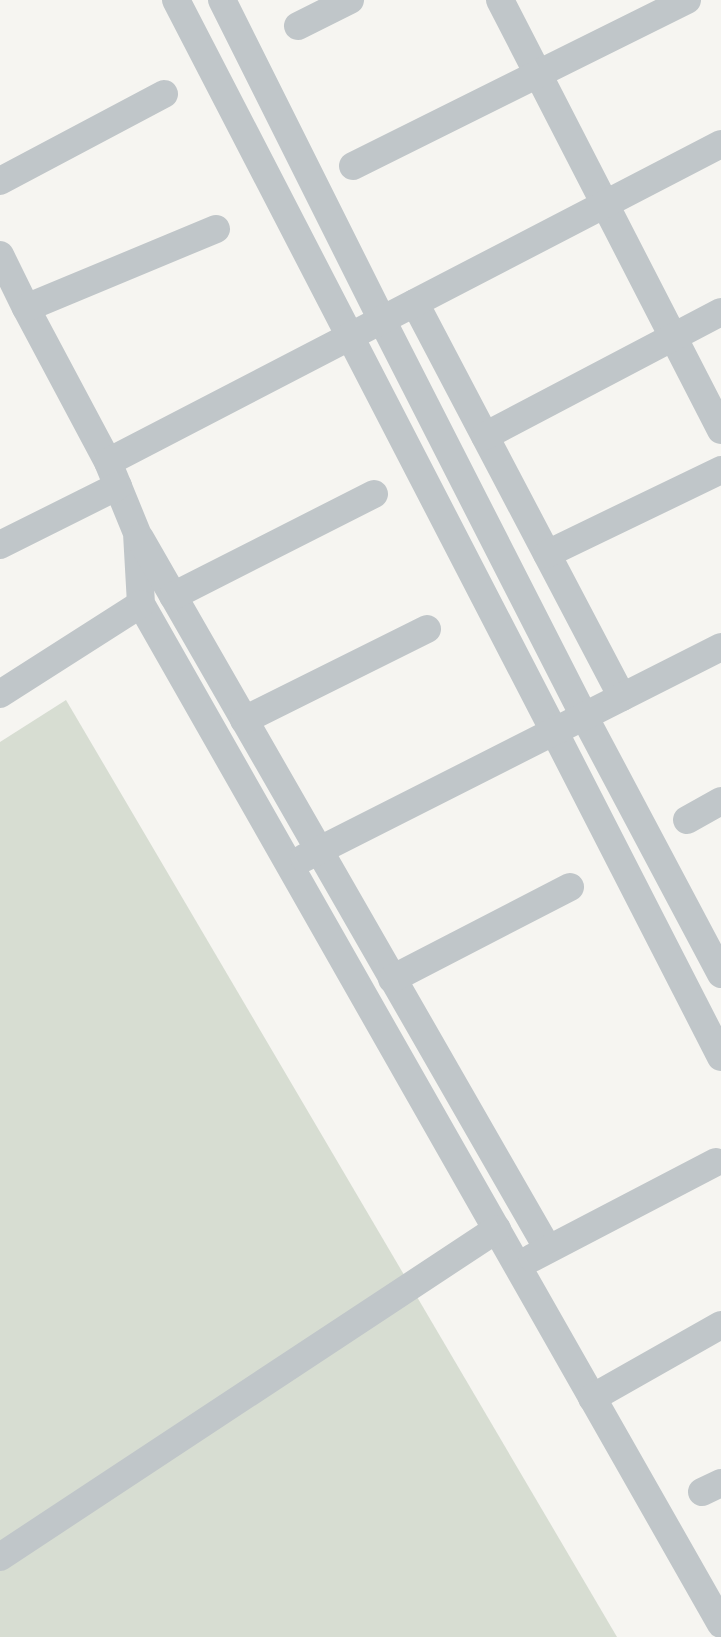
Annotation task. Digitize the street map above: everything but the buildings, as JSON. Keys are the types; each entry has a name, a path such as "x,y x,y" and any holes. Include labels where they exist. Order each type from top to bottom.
{"street":[{"path":"176,0 721,1057"},
{"path":"222,0 382,320 584,716 721,974"},
{"path":"298,26 350,0"},
{"path":"500,0 721,430"},
{"path":"352,166 687,0"},
{"path":"0,180 164,94"},
{"path":"0,545 113,474 349,337 721,144"},
{"path":"26,308 216,230"},
{"path":"0,255 113,474 137,533 548,1249"},
{"path":"416,303 622,697"},
{"path":"485,436 721,312"},
{"path":"548,554 721,470"},
{"path":"173,596 374,494"},
{"path":"137,533 141,604 721,1624"},
{"path":"0,694 141,604"},
{"path":"244,720 427,629"},
{"path":"289,866 721,647"},
{"path":"687,820 721,800"},
{"path":"392,979 570,887"},
{"path":"517,1265 716,1162"},
{"path":"0,1557 497,1229"},
{"path":"592,1398 721,1325"}],"shaded area":[{"path":"66,700 617,1637 0,1637 0,742"}]}
